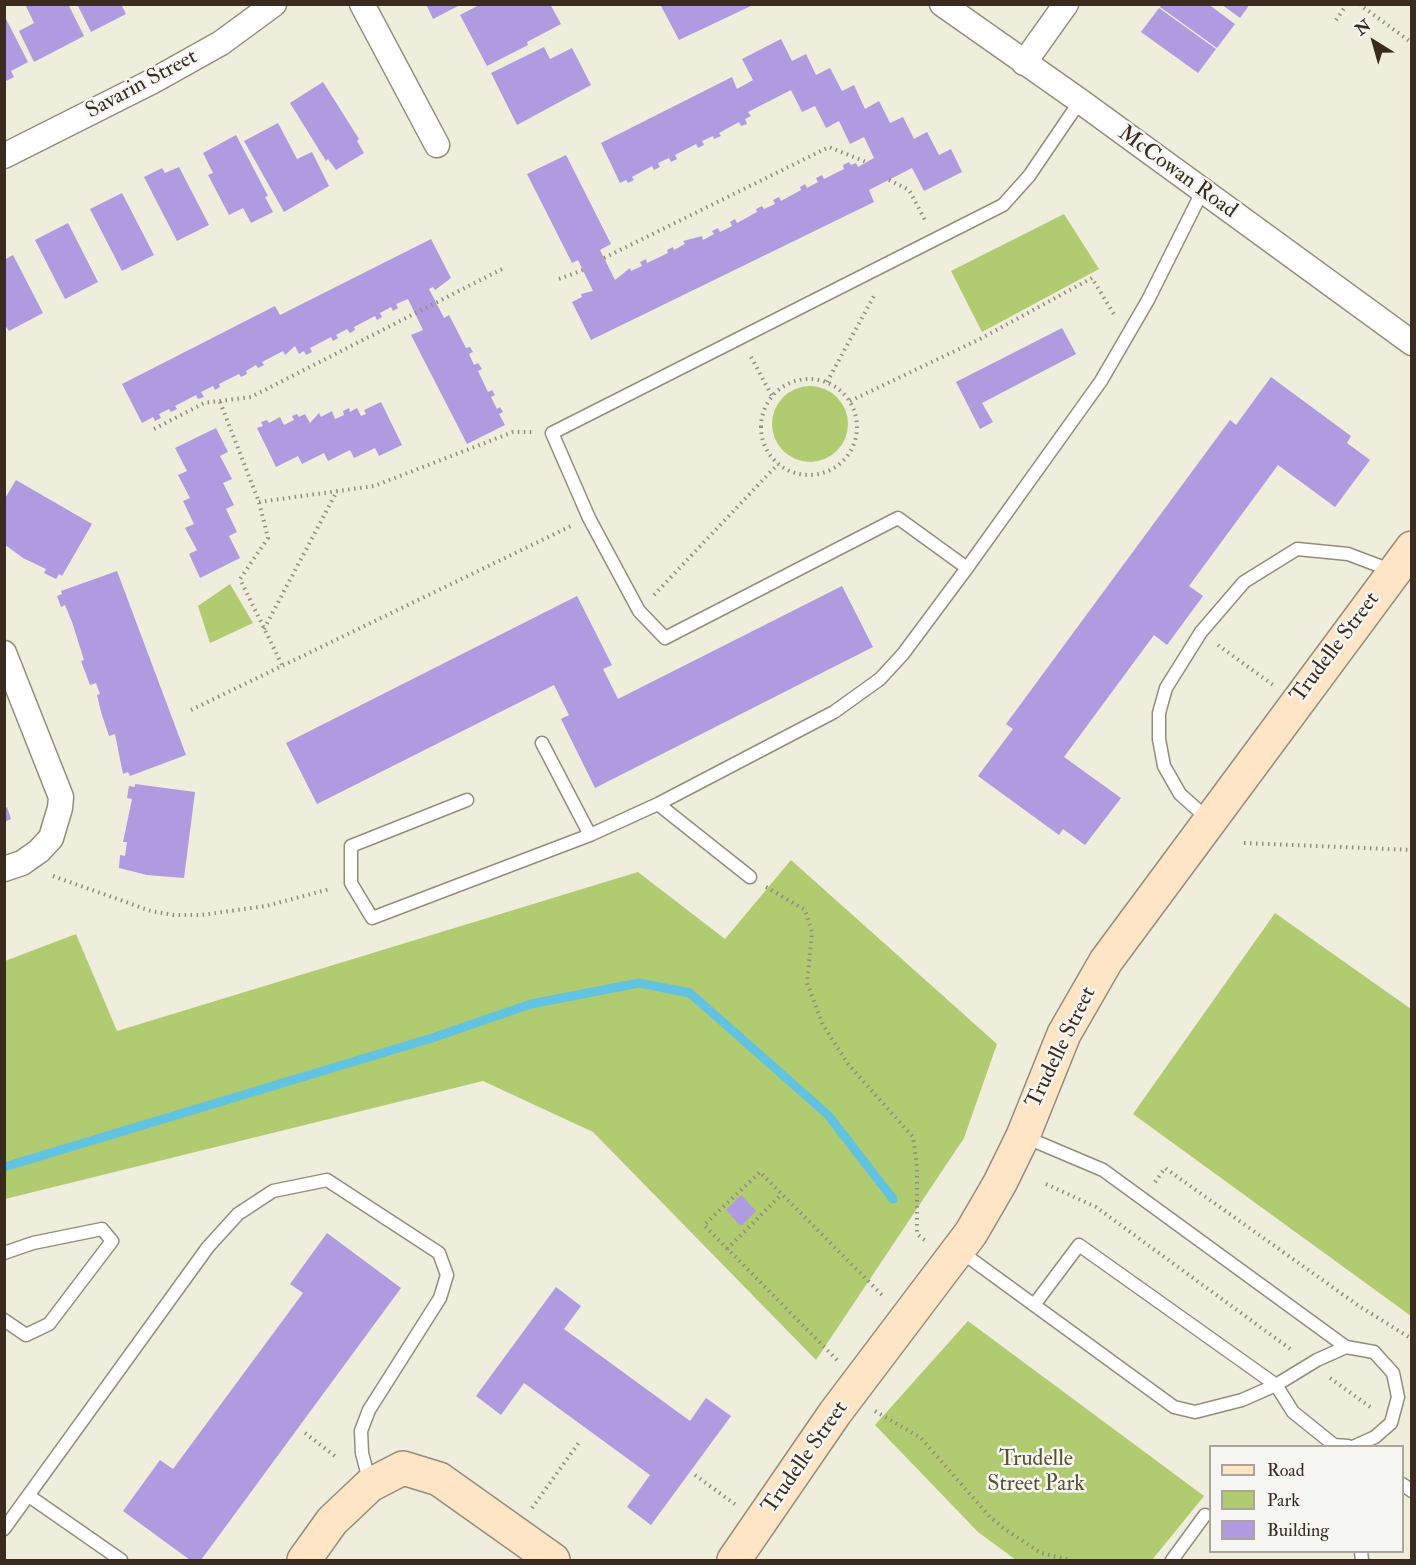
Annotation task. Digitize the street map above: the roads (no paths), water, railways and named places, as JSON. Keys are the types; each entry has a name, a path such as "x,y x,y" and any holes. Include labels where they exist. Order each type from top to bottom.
{"street":[{"name":"Savarin Street","path":"4,156 153,81 221,43 274,4"},
{"path":"362,4 437,145"},
{"name":"McCowan Road","path":"942,4 1080,101 1412,343"},
{"path":"1024,63 1066,4"},
{"name":"Trudelle Street","path":"734,1560 855,1387 955,1257 1000,1183 1023,1136 1064,1035 1106,961 1403,560"},
{"path":"4,653 61,796 60,808 51,838 39,851 13,866"},
{"path":"304,1560 332,1521 370,1485 403,1468 439,1479 553,1560"}],"lane":[{"path":"967,568 898,518 665,638 639,611 589,518 552,433 1004,205 1029,176 1080,101"},
{"path":"467,800 351,846 351,883 372,918 590,835 658,804 834,712 880,679 903,654 967,568 1101,381 1148,300 1202,192"},
{"path":"1209,820 1180,794 1164,766 1159,739 1159,713 1166,688 1201,632 1244,582 1297,549 1403,560"},
{"path":"542,743 590,835"},
{"path":"658,804 750,878"},
{"path":"1023,1136 1103,1170 1346,1347 1374,1352 1393,1372 1398,1397 1391,1423 1375,1437 1357,1445"},
{"path":"4,1529 208,1247 238,1214 273,1191 327,1180 439,1253 447,1275 440,1298 369,1410 361,1431 362,1453 370,1485"},
{"path":"4,1253 33,1243 102,1228 112,1241 49,1324 26,1335 4,1320"},
{"path":"1034,1305 1079,1245 1276,1385 1293,1412 1334,1445"},
{"path":"955,1257 1034,1305 1174,1407 1196,1412 1242,1400 1276,1385 1346,1347"},
{"path":"28,1496 122,1560"},
{"path":"1172,1560 1205,1515"}],"waterway":[{"path":"4,1167 432,1038 531,1004 639,983 690,993 828,1115 893,1199"}],"park label":[{"name":"Trudelle Street Park","path":"1036,1472"}]}
